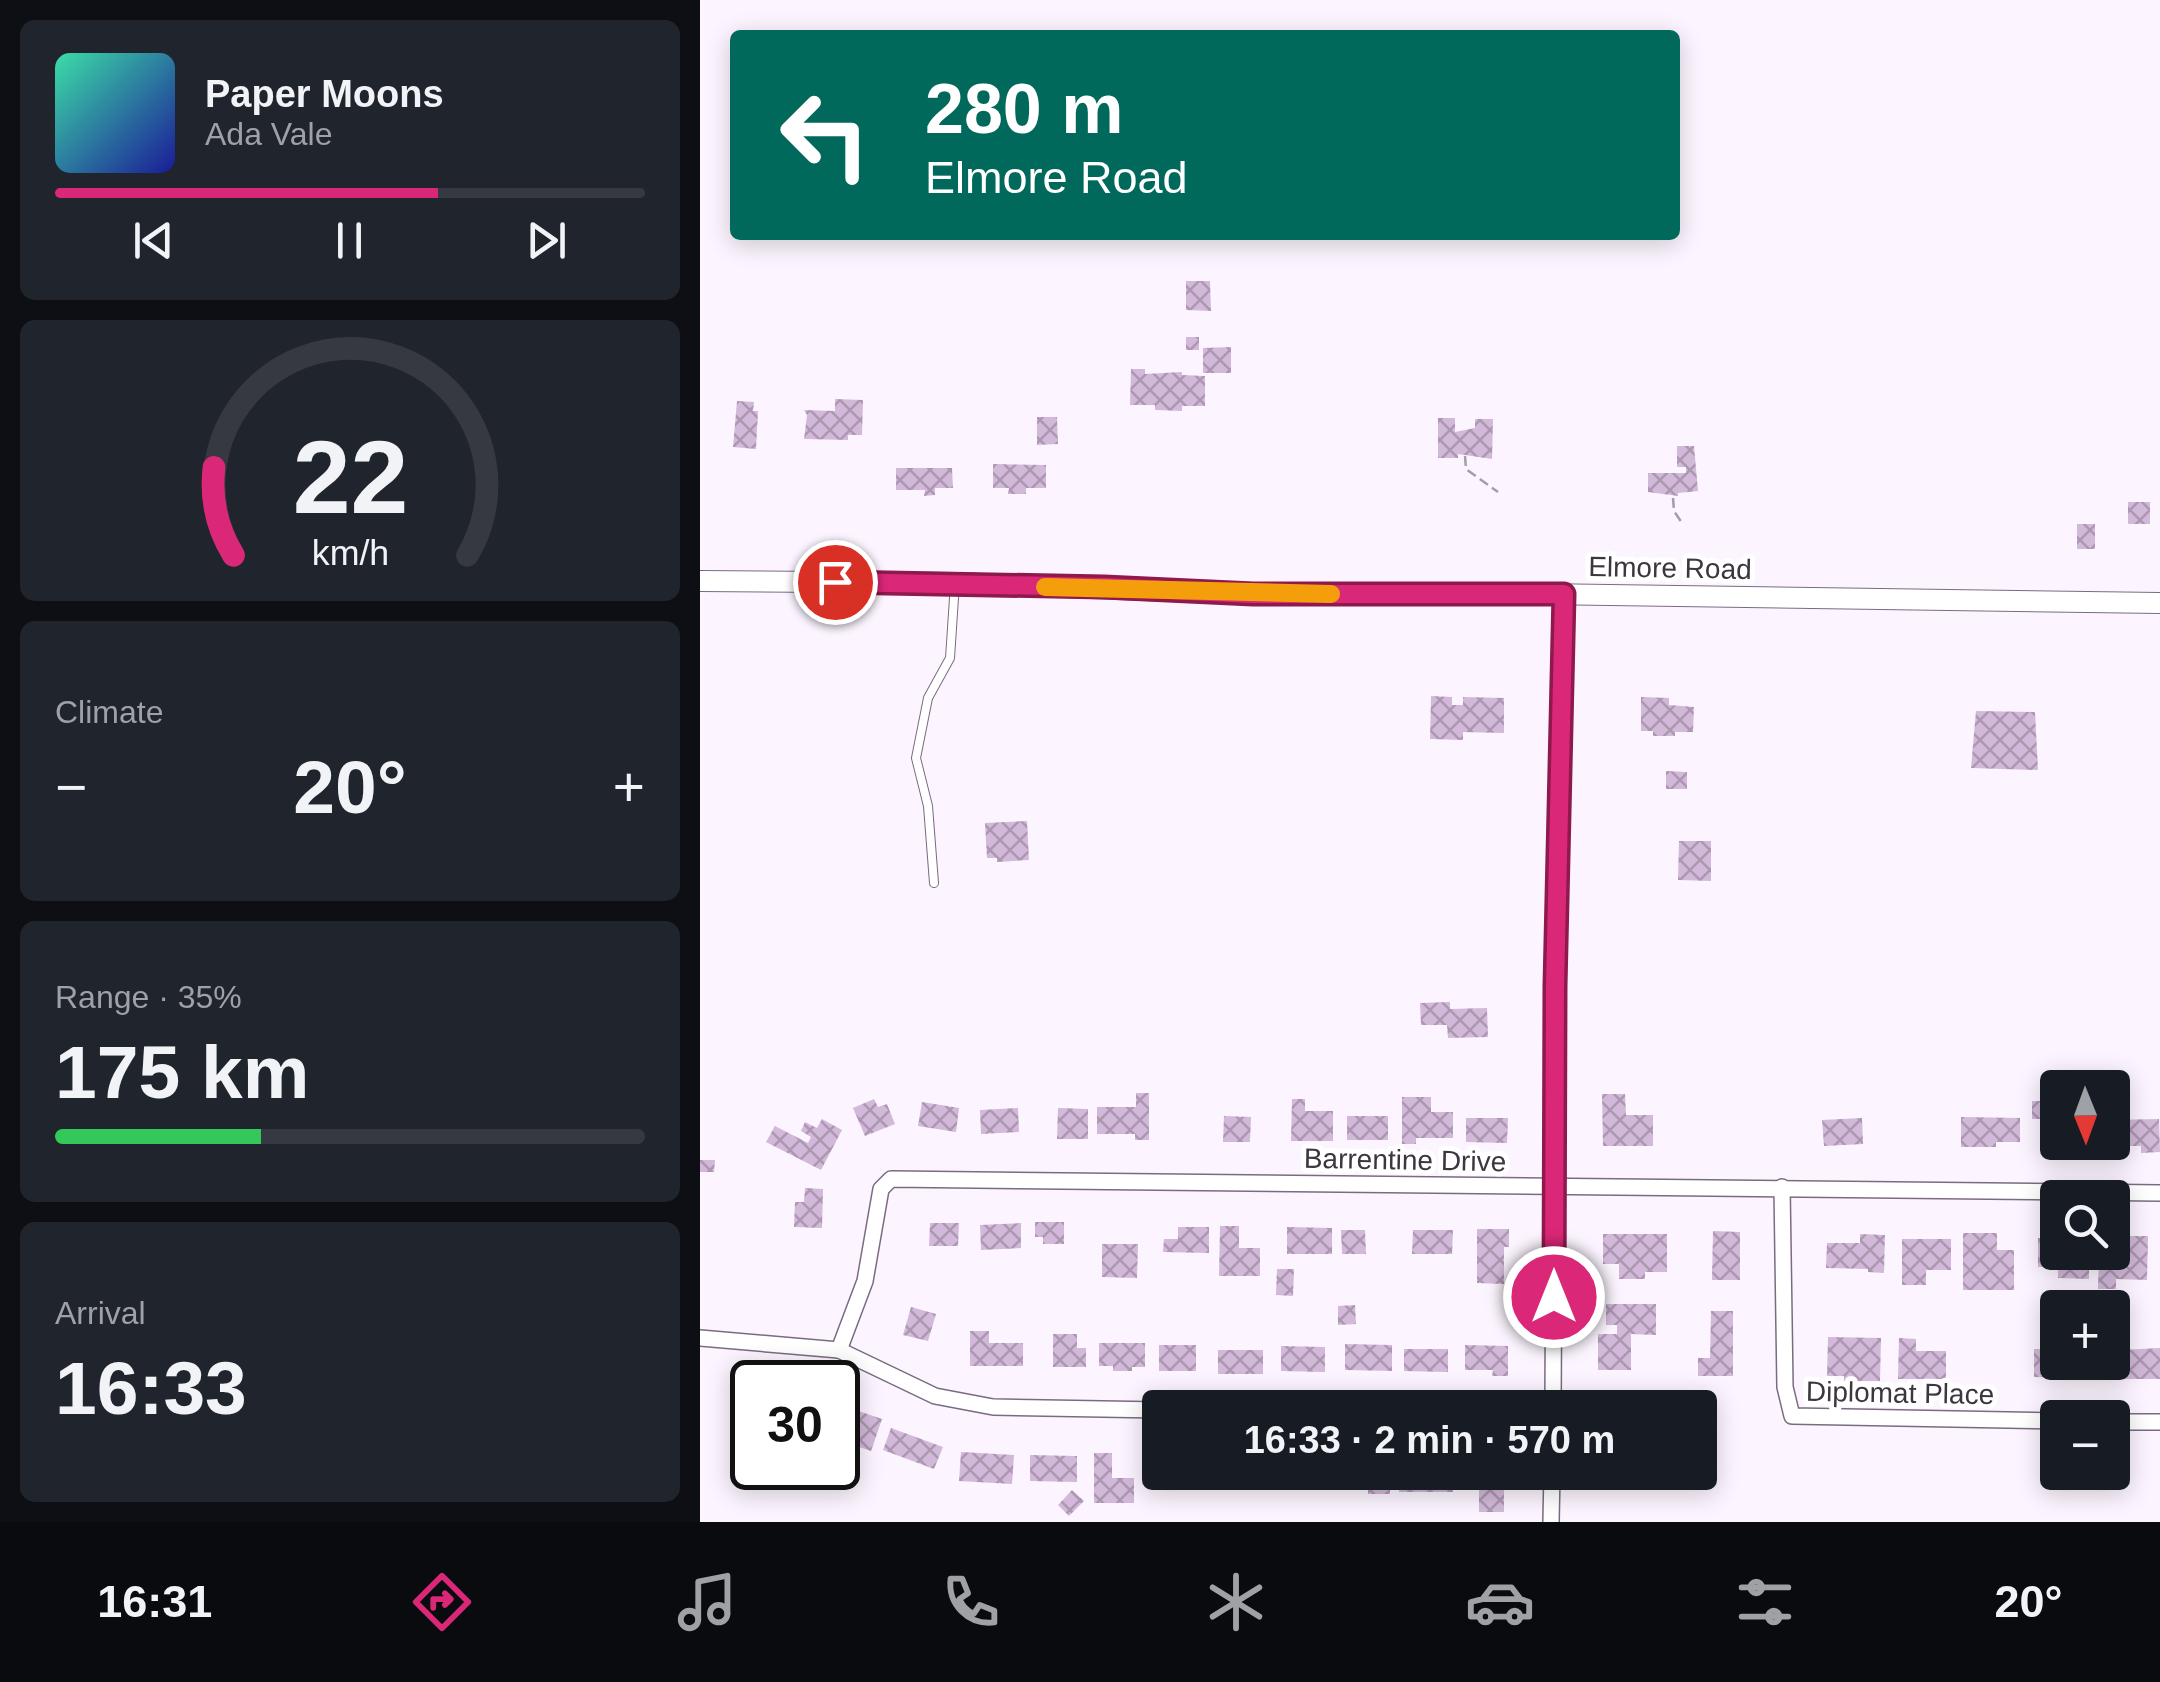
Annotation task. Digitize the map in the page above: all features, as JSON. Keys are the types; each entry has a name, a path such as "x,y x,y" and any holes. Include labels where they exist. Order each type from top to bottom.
{"street":[{"name":"Elmore Road","path":"700,581 955,583 1253,594 1564,594 2160,603"},
{"path":"1553,1390 1564,594"},
{"name":"Barrentine Drive","path":"839,1350 865,1281 881,1189 890,1179 2160,1193"},
{"name":"Diplomat Place","path":"1782,1187 1784,1387 1792,1416 2040,1421"},
{"path":"700,1338 839,1350 935,1396 992,1408 1142,1410"},
{"path":"2130,1422 2160,1422"},
{"path":"1551,1522 1552,1490"}],"lane":[{"path":"934,883 928,806 916,758 928,698 950,658 955,583"}],"path":[{"path":"1465,456 1466,470 1498,492"},
{"path":"1673,498 1674,511 1682,524"}],"building":[{"path":"1186,281 1210,281 1211,311 1186,310"},
{"path":"1186,337 1199,337 1199,350 1186,350"},
{"path":"1231,347 1231,373 1203,373 1203,348"},
{"path":"1131,369 1145,369 1145,374 1182,372 1205,376 1205,406 1182,406 1182,411 1130,405"},
{"path":"835,399 863,400 862,435 848,435 848,440 804,439 804,410 835,411"},
{"path":"737,401 754,402 753,411 758,411 756,449 733,447"},
{"path":"1037,417 1057,417 1058,444 1037,445"},
{"path":"1438,418 1455,418 1455,432 1475,428 1475,419 1493,419 1492,459 1458,454 1458,458 1438,458"},
{"path":"1677,446 1694,446 1698,491 1678,496 1648,492 1648,473 1686,473 1686,467 1677,467"},
{"path":"993,464 1046,465 1046,488 1026,488 1026,494 1008,494 1009,488 993,488"},
{"path":"896,468 952,468 953,488 935,488 935,495 924,496 925,490 896,490"},
{"path":"2128,502 2150,502 2150,524 2128,524"},
{"path":"2077,524 2095,524 2095,549 2077,549"},
{"path":"1431,696 1452,697 1452,705 1463,705 1463,697 1504,698 1504,733 1463,732 1463,740 1430,739"},
{"path":"1641,697 1669,698 1669,705 1694,707 1693,732 1653,736 1653,731 1641,731"},
{"path":"1976,711 2035,712 2038,770 1971,768"},
{"path":"1666,771 1687,772 1687,789 1666,789"},
{"path":"1027,821 1029,860 997,862 997,858 987,858 985,823"},
{"path":"1679,841 1711,841 1711,881 1678,880"},
{"path":"1450,1002 1450,1009 1487,1008 1488,1037 1448,1038 1447,1025 1421,1025 1420,1003"},
{"path":"1136,1093 1149,1093 1149,1140 1135,1140 1135,1134 1097,1134 1097,1107 1136,1107"},
{"path":"1602,1094 1625,1094 1626,1115 1653,1115 1653,1146 1603,1146"},
{"path":"1402,1097 1431,1097 1431,1112 1453,1112 1453,1138 1416,1138 1416,1144 1402,1144"},
{"path":"874,1099 878,1107 887,1104 895,1124 865,1136 853,1108"},
{"path":"1292,1099 1305,1099 1305,1111 1333,1111 1333,1141 1291,1141"},
{"path":"2032,1101 2040,1101 2040,1119 2032,1119"},
{"path":"922,1102 959,1108 956,1132 918,1126"},
{"path":"1018,1108 1019,1132 981,1134 980,1110"},
{"path":"1058,1108 1088,1109 1088,1139 1057,1139"},
{"path":"1224,1116 1251,1117 1250,1142 1223,1142"},
{"path":"1347,1116 1388,1116 1388,1140 1347,1140"},
{"path":"1961,1117 2020,1118 2020,1142 1961,1147"},
{"path":"1466,1118 1508,1118 1507,1143 1466,1142"},
{"path":"1862,1118 1863,1144 1824,1146 1822,1120"},
{"path":"822,1119 842,1130 821,1170 766,1142 775,1126 808,1143 811,1137 801,1131 805,1122 817,1128"},
{"path":"2159,1119 2160,1152 2141,1153 2141,1146 2130,1146 2130,1120"},
{"path":"700,1160 715,1160 714,1172 700,1172"},
{"path":"805,1188 823,1189 822,1228 794,1227 795,1202 804,1202"},
{"path":"1035,1222 1064,1222 1064,1244 1043,1244 1043,1237 1035,1237"},
{"path":"930,1223 959,1223 958,1246 929,1246"},
{"path":"1021,1223 1021,1248 981,1250 980,1225"},
{"path":"1220,1226 1239,1226 1239,1248 1260,1248 1260,1276 1219,1276"},
{"path":"1178,1227 1209,1227 1209,1253 1163,1252 1164,1239 1178,1239"},
{"path":"1287,1227 1332,1228 1332,1254 1287,1254"},
{"path":"1477,1229 1509,1229 1509,1247 1504,1247 1504,1284 1477,1283"},
{"path":"1341,1230 1365,1230 1366,1254 1342,1254"},
{"path":"1413,1230 1453,1230 1452,1254 1412,1254"},
{"path":"1713,1231 1740,1232 1740,1280 1712,1280"},
{"path":"1963,1233 1997,1233 1997,1250 2014,1250 2014,1290 1963,1290"},
{"path":"1603,1234 1667,1234 1667,1272 1645,1272 1645,1279 1619,1279 1619,1264 1603,1264"},
{"path":"1860,1234 1885,1235 1884,1273 1826,1268 1827,1243 1860,1243"},
{"path":"2130,1236 2148,1236 2147,1280 2116,1279 2116,1289 2098,1289 2099,1270 2130,1270"},
{"path":"1902,1239 1951,1239 1951,1270 1926,1270 1926,1285 1902,1285"},
{"path":"1102,1244 1138,1244 1137,1278 1102,1277"},
{"path":"1277,1269 1294,1269 1293,1296 1276,1295"},
{"path":"2058,1270 2089,1270 2089,1279 2058,1278"},
{"path":"1606,1304 1656,1304 1656,1335 1631,1334 1631,1370 1598,1370 1598,1334 1617,1334 1617,1325 1606,1325"},
{"path":"1355,1305 1356,1324 1338,1325 1338,1306"},
{"path":"911,1307 936,1314 928,1341 903,1335"},
{"path":"1711,1311 1733,1311 1733,1376 1698,1376 1698,1358 1710,1358"},
{"path":"970,1331 989,1331 989,1343 1023,1343 1023,1366 970,1366"},
{"path":"1053,1334 1077,1334 1077,1348 1086,1348 1086,1367 1053,1367"},
{"path":"1828,1337 1881,1338 1880,1381 1844,1381 1844,1376 1827,1376"},
{"path":"1899,1338 1916,1339 1916,1351 1946,1351 1946,1379 1898,1379"},
{"path":"1099,1343 1145,1343 1145,1367 1113,1371 1113,1366 1099,1366"},
{"path":"1345,1344 1392,1345 1392,1371 1345,1370"},
{"path":"1159,1345 1196,1345 1196,1371 1159,1371"},
{"path":"1465,1345 1508,1346 1508,1376 1492,1376 1493,1370 1465,1370"},
{"path":"1281,1346 1325,1347 1325,1372 1281,1371"},
{"path":"2160,1348 2160,1379 2130,1379 2130,1350"},
{"path":"1404,1349 1448,1349 1448,1372 1404,1371"},
{"path":"2034,1349 2040,1349 2040,1377 2034,1377"},
{"path":"1218,1350 1263,1350 1263,1374 1218,1374"},
{"path":"860,1412 882,1419 871,1451 860,1447"},
{"path":"891,1428 943,1447 934,1469 883,1450"},
{"path":"961,1452 1014,1455 1012,1484 959,1481"},
{"path":"1094,1453 1112,1453 1112,1478 1134,1478 1134,1503 1094,1503"},
{"path":"1030,1455 1077,1456 1077,1482 1030,1481"},
{"path":"1072,1490 1084,1501 1069,1516 1058,1505"},
{"path":"1368,1490 1390,1490 1390,1494 1368,1494"},
{"path":"1399,1490 1453,1490 1453,1492"},
{"path":"1479,1490 1504,1490 1504,1512 1479,1512"}],"slow traffic":[{"path":"1045,587 1331,594"}],"route":[{"path":"835,582 1253,594 1564,594 1555,986 1554,1297"}]}
